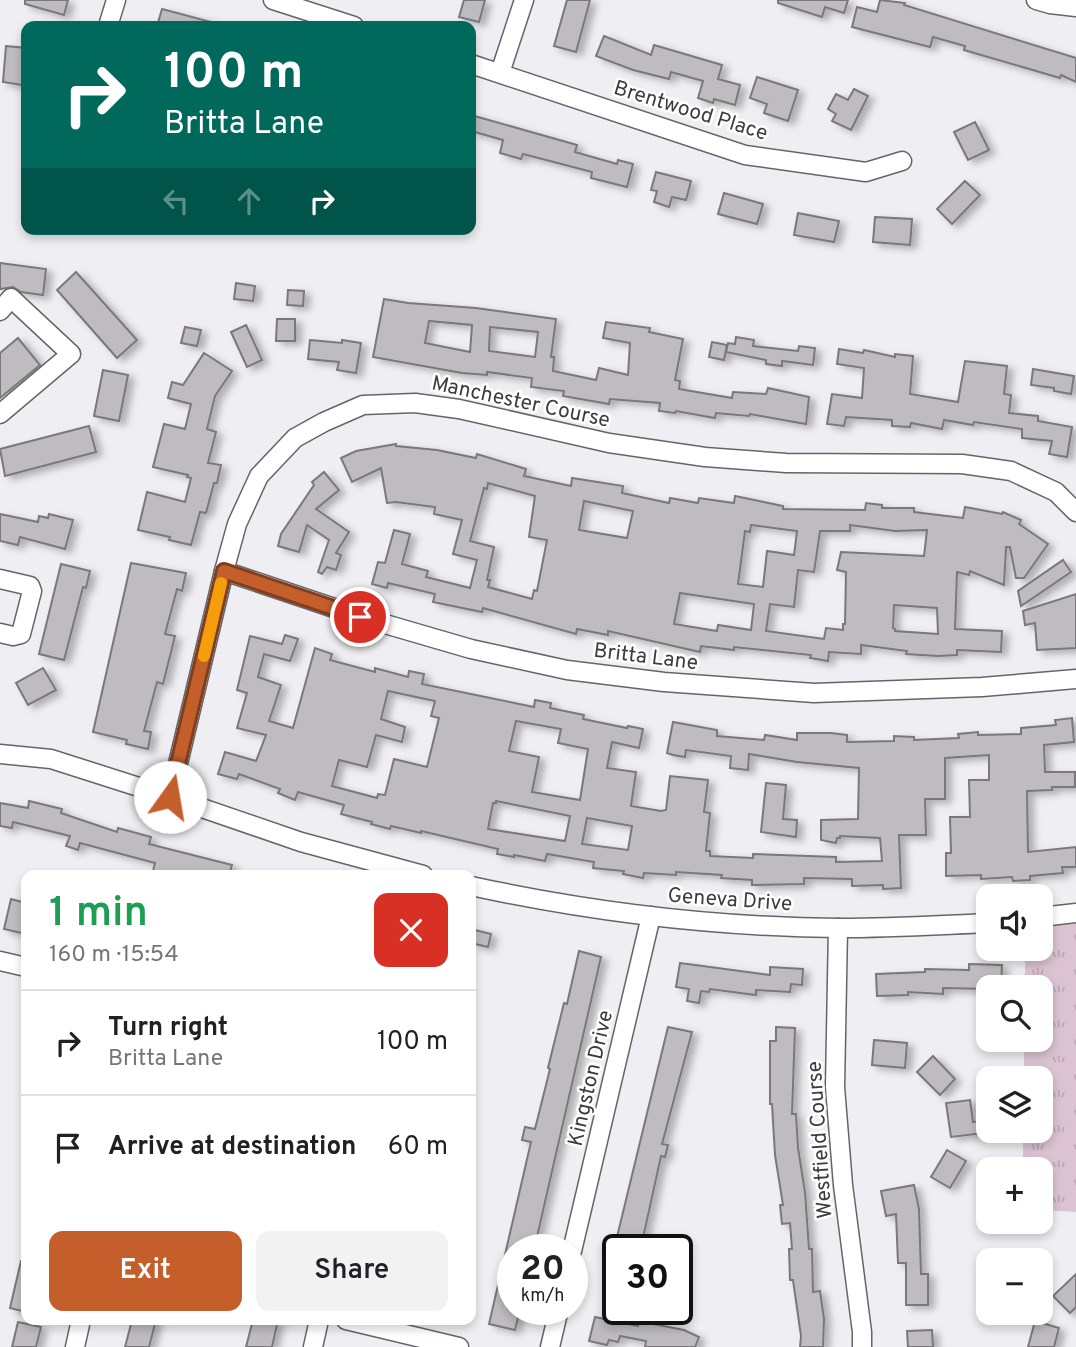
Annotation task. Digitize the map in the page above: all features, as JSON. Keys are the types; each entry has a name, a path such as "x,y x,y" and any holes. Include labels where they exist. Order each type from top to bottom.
{"street":[{"path":"110,21 116,0"},
{"path":"273,0 338,21"},
{"path":"500,74 524,0"},
{"path":"1036,0 1050,5 1076,7"},
{"name":"Brentwood Place","path":"476,66 746,155 866,172 902,161"},
{"path":"0,311 11,298 71,354 0,414"},
{"name":"Manchester Course","path":"170,797 237,524 259,476 295,438 363,405 415,403 459,409 609,443 705,457 786,463 962,464 1011,471 1056,492 1076,512"},
{"name":"Britta Lane","path":"224,571 360,617 471,649 567,670 664,682 814,693 982,688 1076,679"},
{"path":"0,579 30,586 32,591 21,634 13,636 0,633"},
{"path":"0,754 51,760 300,842 404,870"},
{"name":"Geneva Drive","path":"476,887 529,899 651,916 736,923 838,928 976,923"},
{"path":"1053,916 1076,913"},
{"name":"Kingston Drive","path":"576,1234 651,916"},
{"name":"Westfield Course","path":"838,928 835,1087 843,1185 862,1347"},
{"path":"0,961 21,966"},
{"path":"75,1347 80,1325"},
{"path":"313,1347 319,1325"},
{"path":"367,1325 460,1347"},
{"path":"550,1347 555,1325"}],"green space":[{"path":"1076,917 1076,1212 1053,1211 1053,1157 1023,1157 1023,1143 1053,1143 1053,1066 1024,1066 1024,1052 1053,1052 1053,975 1025,975 1025,961 1053,961 1053,920"}],"building":[{"path":"25,0 68,0 64,15 25,4"},
{"path":"464,0 485,0 479,22 459,17"},
{"path":"567,0 590,0 576,52 554,46"},
{"path":"778,0 848,0 844,13 825,7 822,17 778,3"},
{"path":"880,0 905,3 904,5 1076,58 1076,82 1061,75 1060,78 964,50 965,46 933,37 930,47 852,27 857,7 877,12"},
{"path":"162,9 207,21 158,21"},
{"path":"604,36 651,55 654,45 722,65 718,79 740,85 735,105 714,99 713,103 698,98 703,81 671,72 669,79 633,70 596,56"},
{"path":"6,46 21,48 21,85 3,82"},
{"path":"757,77 798,90 788,121 764,113 767,104 750,98"},
{"path":"854,89 868,96 851,130 832,121 836,114 828,109 836,94 848,100"},
{"path":"476,116 577,145 575,152 617,164 618,160 633,164 627,187 591,178 592,172 523,154 521,159 500,153 503,140 476,132"},
{"path":"975,122 989,150 968,160 954,132"},
{"path":"656,172 691,181 686,200 672,197 669,207 654,202 657,191 651,190"},
{"path":"965,181 980,195 952,224 937,209"},
{"path":"724,193 763,204 757,224 718,214"},
{"path":"798,213 839,221 834,242 794,235"},
{"path":"875,217 912,219 910,245 873,242"},
{"path":"0,263 46,269 43,295 21,292 13,287 0,289"},
{"path":"76,272 137,340 117,358 57,290"},
{"path":"236,283 255,286 253,301 234,299"},
{"path":"288,290 304,291 303,306 287,305"},
{"path":"384,299 556,319 551,357 554,357 553,371 596,380 599,368 628,375 630,343 603,338 606,322 650,328 649,332 683,339 675,380 680,381 679,389 732,398 733,392 766,394 768,388 809,397 806,424 750,414 716,413 715,418 676,411 659,411 660,403 610,399 609,404 563,396 564,391 531,387 532,378 487,372 487,375 462,373 373,357","holes":["429,321 472,325 470,352 425,343","490,327 538,332 535,357 489,351"]},
{"path":"277,319 295,319 295,341 276,341"},
{"path":"246,325 262,360 247,367 231,332"},
{"path":"185,327 201,330 197,346 181,343"},
{"path":"736,337 754,340 753,346 798,351 799,346 815,348 813,365 782,361 782,366 766,364 766,360 726,352 728,343 735,344"},
{"path":"18,338 40,365 0,398 0,353"},
{"path":"310,340 361,343 356,373 337,370 339,362 308,359"},
{"path":"712,342 727,345 724,360 709,357"},
{"path":"839,349 863,353 864,350 895,357 895,354 913,356 910,394 958,402 965,361 1007,366 1004,394 1011,395 1009,413 1038,416 1038,421 1072,427 1067,457 1049,454 1052,441 1022,438 1022,429 974,422 973,425 944,420 942,429 911,423 910,427 892,426 892,420 846,417 844,426 827,424 832,394 862,398 864,368 837,364"},
{"path":"204,353 232,371 215,396 207,429 216,432 208,463 221,465 217,483 214,483 206,513 200,512 191,545 138,530 147,492 185,502 191,478 153,467 164,424 185,429 191,404 168,398 172,382 183,385"},
{"path":"1033,369 1074,376 1071,394 1054,391 1054,388 1031,385"},
{"path":"103,370 128,375 119,421 94,416"},
{"path":"89,426 96,452 5,476 0,449"},
{"path":"396,444 476,458 477,454 526,469 524,476 571,486 572,478 623,486 622,493 669,503 670,498 698,503 699,498 734,503 735,496 783,506 783,509 865,510 866,503 882,505 882,508 914,508 914,512 963,518 965,507 1002,514 1003,512 1021,520 1019,524 1048,544 1024,578 1016,578 1010,547 1006,547 1004,585 970,571 969,575 957,572 955,629 1002,631 1001,652 957,650 957,655 938,656 906,654 907,651 861,645 861,654 829,652 828,661 810,658 811,655 734,647 734,650 701,646 700,652 608,631 608,635 577,629 576,634 483,608 482,612 433,602 435,594 388,583 387,588 372,584 378,562 385,563 394,530 410,534 402,564 428,571 426,577 470,588 477,560 453,554 462,520 434,514 435,507 387,503 381,468 352,482 341,458 356,451","holes":["488,483 535,496 529,537 547,540 537,591 534,590 532,599 488,587 494,547 470,541 484,488 487,489","584,501 633,511 627,538 579,530","751,525 797,531 794,555 767,551 763,587 738,584 745,531 750,532","850,525 895,531 927,530 924,556 841,552 837,570 846,572 843,630 826,628 824,639 766,631 770,604 794,607 798,570 814,572 820,531 850,531","680,593 754,604 751,630 718,625 717,631 674,624","894,605 937,608 938,634 895,629"]},
{"path":"324,472 339,490 316,509 349,532 336,553 341,555 336,570 327,567 322,574 318,572 329,540 307,525 299,552 278,546 281,534 314,485 312,482"},
{"path":"0,514 38,522 39,516 48,518 49,514 73,520 65,549 20,537 18,545 0,541"},
{"path":"1063,560 1071,572 1021,606 1018,591"},
{"path":"131,563 186,573 182,591 177,589 165,634 175,636 163,684 157,682 144,731 151,732 148,749 126,744 127,740 93,732"},
{"path":"61,564 90,571 86,588 83,587 64,660 39,654"},
{"path":"1076,594 1076,648 1037,650 1035,623 1025,625 1023,611"},
{"path":"285,635 298,639 290,661 264,654 258,677 281,685 269,721 293,728 315,648 332,654 330,660 375,672 375,668 408,677 409,671 424,674 422,684 534,707 535,700 551,703 550,708 584,715 583,719 643,729 639,748 612,742 607,768 636,772 631,806 661,811 666,810 670,776 708,780 704,812 710,813 706,851 710,851 710,856 753,858 753,854 836,857 836,862 882,861 880,838 840,836 836,843 821,840 821,820 858,819 859,768 749,754 748,770 730,768 731,756 686,750 685,757 673,755 667,753 673,722 717,730 717,736 764,740 765,735 797,740 797,733 831,733 847,735 847,742 894,741 894,736 914,737 914,740 959,738 958,734 978,732 978,735 1021,734 1021,728 1056,725 1055,720 1072,718 1074,742 1044,745 1045,772 1075,772 1075,787 1027,791 1028,852 1076,847 1076,867 1062,867 1063,873 1030,876 1030,880 1013,881 1012,877 981,879 981,875 946,876 946,853 951,853 950,817 970,817 969,780 989,780 989,755 945,758 945,799 925,799 926,835 899,835 901,888 883,889 883,885 852,886 852,879 804,878 804,884 752,885 752,880 676,872 676,875 644,873 643,878 623,874 624,871 593,868 594,862 547,854 545,861 514,857 497,854 498,849 421,831 391,826 390,829 371,824 372,822 341,814 344,805 298,792 295,800 278,793 280,789 239,774 237,779 218,774 225,752 256,761 266,735 237,728 247,693 237,690 250,636 282,644","holes":["388,691 435,701 431,716 439,718 427,767 394,759 385,795 378,794 377,798 332,786 339,760 367,767 376,735 402,742 405,727 381,719","516,721 561,729 558,743 588,749 580,800 532,792 539,757 509,751","493,803 570,816 565,841 488,829","587,818 632,826 628,850 582,844"]},
{"path":"43,668 56,690 28,705 16,683"},
{"path":"766,783 786,785 783,819 797,820 796,837 761,832"},
{"path":"29,801 62,809 61,813 117,832 118,828 151,837 149,844 232,865 230,870 153,870 155,863 80,843 78,850 66,846 70,836 13,822 12,828 0,826 0,803 28,808"},
{"path":"11,899 21,902 21,933 4,929"},
{"path":"476,930 491,934 488,947 476,944"},
{"path":"579,951 601,957 538,1234 510,1234 531,1142 522,1140 525,1127 535,1129 564,1003 567,1004"},
{"path":"680,963 770,975 770,967 803,969 802,985 791,984 790,992 756,990 756,995 710,989 709,992 701,991 699,1003 687,1001 689,989 676,987"},
{"path":"969,964 1002,965 1002,975 976,975 976,989 943,988 943,994 908,992 908,995 877,996 876,974 925,972 925,969 969,970"},
{"path":"668,1027 692,1032 662,1144 668,1145 665,1157 661,1156 644,1234 618,1234"},
{"path":"776,1027 795,1028 792,1114 796,1114 809,1249 812,1249 813,1292 820,1291 824,1319 823,1347 800,1347 801,1336 793,1280 790,1280 790,1223 782,1224 780,1205 783,1205 770,1104 770,1041 776,1041"},
{"path":"874,1040 907,1043 905,1068 872,1065"},
{"path":"933,1056 955,1079 940,1095 917,1072"},
{"path":"970,1100 973,1122 976,1122 976,1134 951,1137 946,1103"},
{"path":"947,1150 966,1161 950,1188 931,1177"},
{"path":"914,1185 919,1209 921,1274 928,1274 928,1305 906,1305 906,1263 898,1263 896,1214 886,1216 881,1191"},
{"path":"21,1261 21,1311 10,1308"},
{"path":"1076,1274 1076,1307 1070,1313 1053,1296"},
{"path":"497,1289 497,1325 516,1325 515,1330 489,1324"},
{"path":"595,1317 602,1318 602,1325 658,1325 684,1330 699,1337 695,1347 645,1347 646,1341 620,1336 618,1342 609,1340 607,1345 589,1341"},
{"path":"18,1322 21,1325 41,1327 36,1347 12,1347"},
{"path":"131,1325 155,1325 149,1347 125,1347"},
{"path":"252,1325 277,1325 272,1347 246,1347"},
{"path":"1034,1325 1059,1328 1054,1347 1028,1347"},
{"path":"932,1330 933,1347 908,1347 907,1331"}],"slow traffic":[{"path":"204,656 221,583"}],"route":[{"path":"170,797 224,571 360,617"}]}
